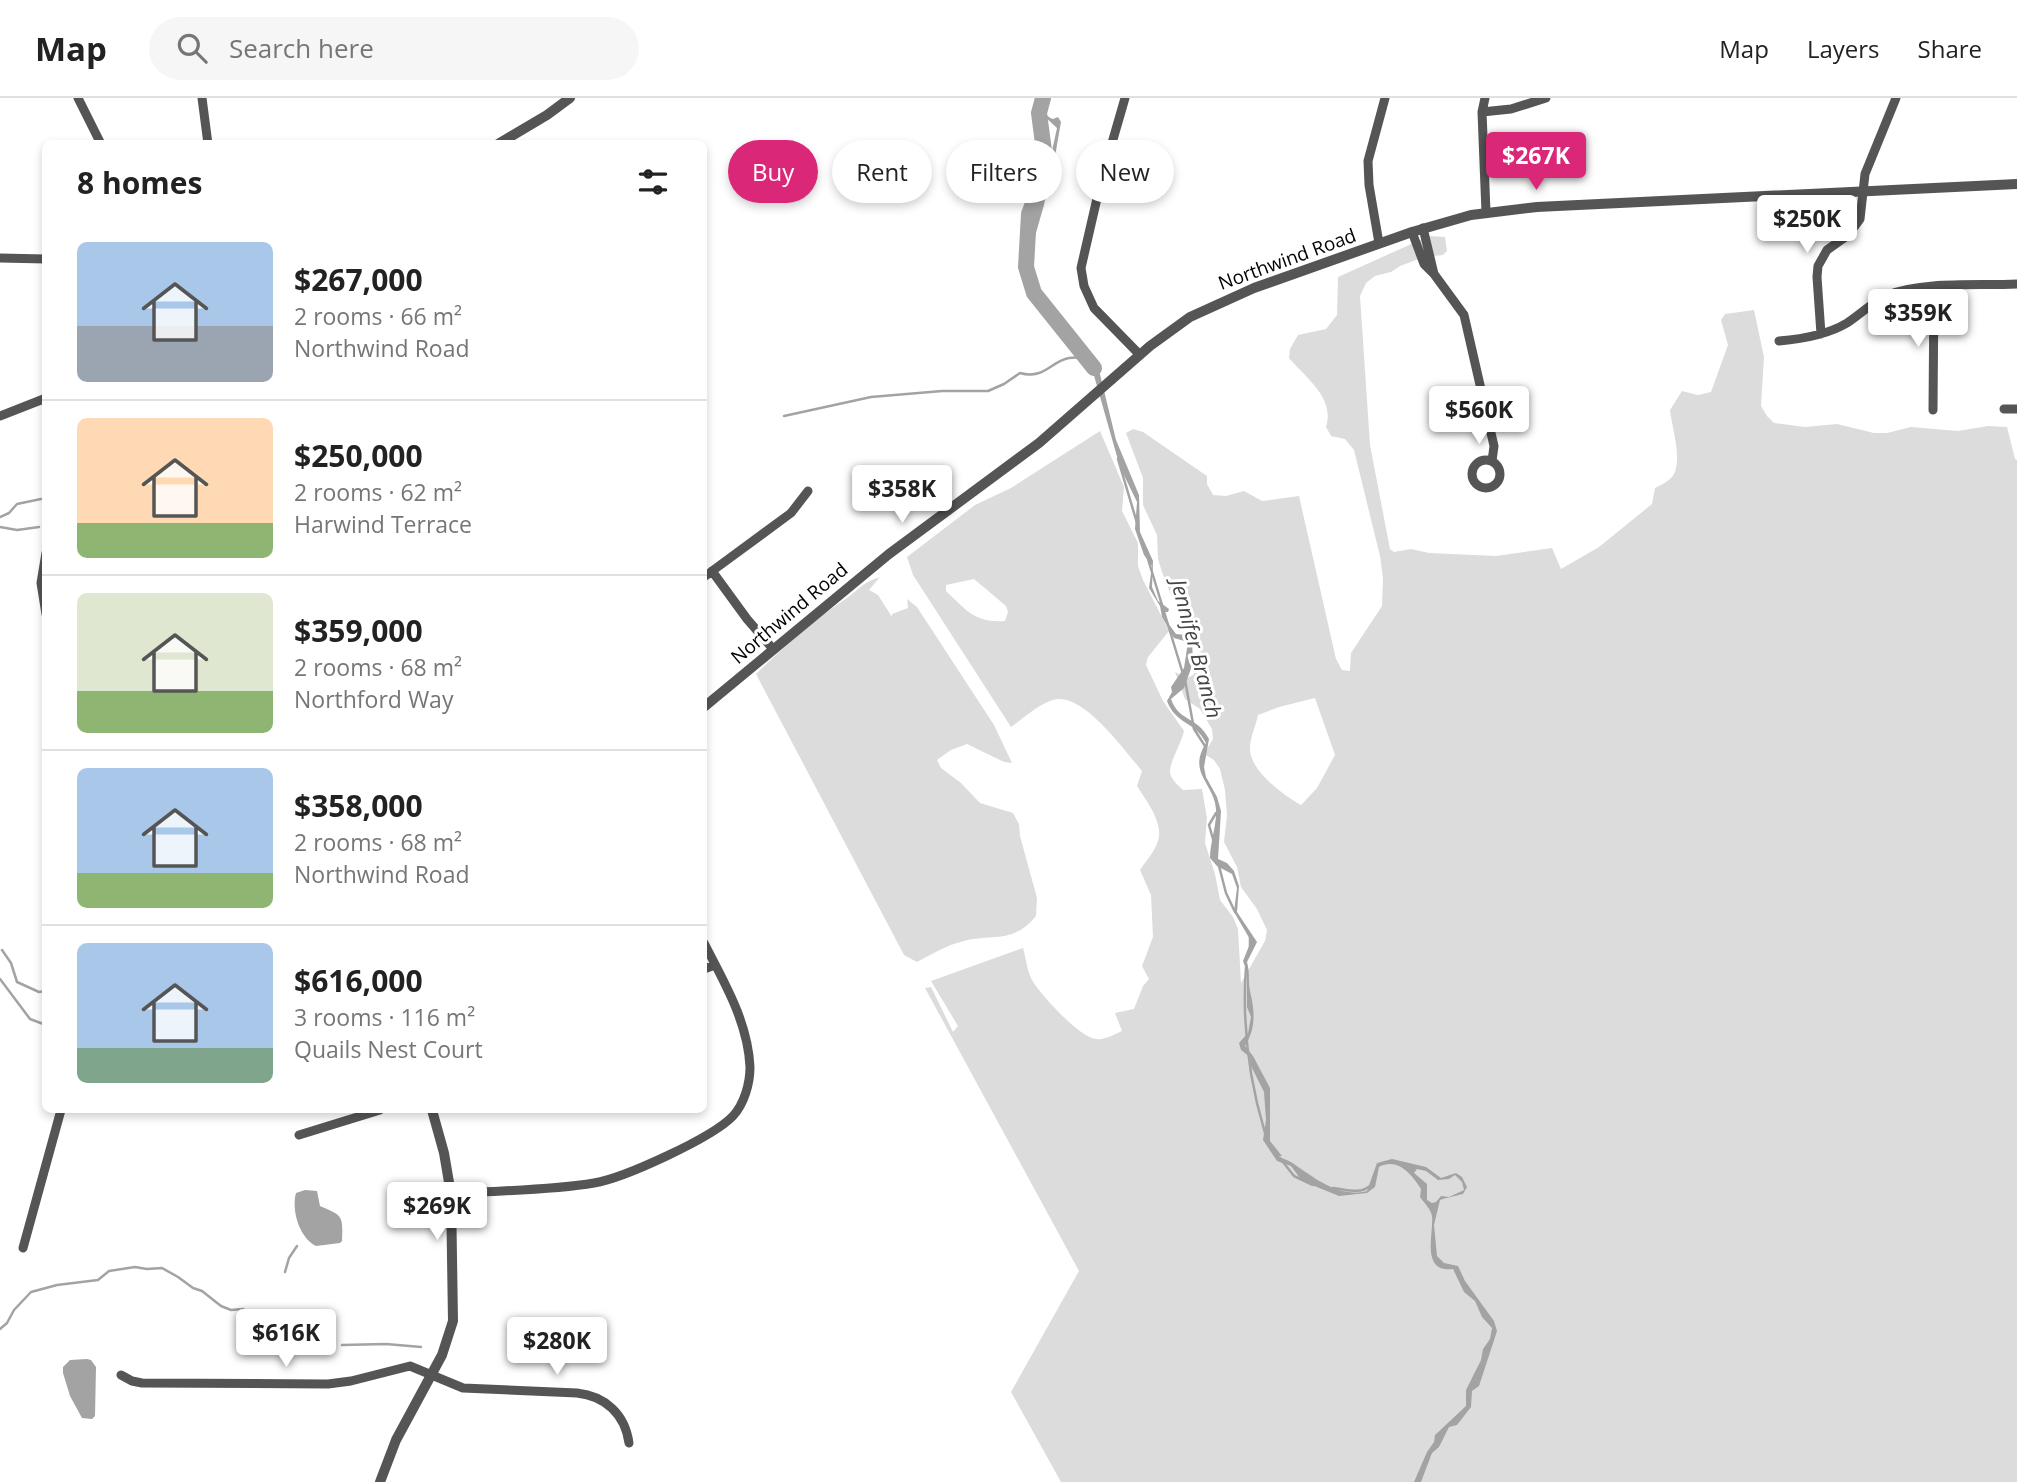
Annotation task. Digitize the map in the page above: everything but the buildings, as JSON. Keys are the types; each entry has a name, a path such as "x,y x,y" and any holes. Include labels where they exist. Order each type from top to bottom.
{"street":[{"path":"78,98 99,140"},
{"path":"202,98 207,140"},
{"path":"505,140 570,98"},
{"path":"1125,98 1101,181 1081,268 1084,286 1094,309 1140,355"},
{"path":"1380,243 1369,185 1368,161 1385,98"},
{"path":"1485,98 1482,112 1486,212"},
{"path":"1482,112 1511,109 1546,98"},
{"path":"1821,334 1818,265 1827,250 1856,228 1862,210 1865,174 1896,98"},
{"name":"Northwind Road","path":"707,704 881,560 1030,450 1180,323 1211,306 1254,288 1423,228 1486,212 1537,207 2017,184"},
{"path":"1423,228 1434,274"},
{"path":"1412,232 1424,264 1464,316 1494,446 1492,461"},
{"path":"0,258 42,259"},
{"path":"1779,341 1821,334 1847,322 1884,297 1916,288 2017,284"},
{"path":"1933,410 1934,288"},
{"path":"0,416 42,400"},
{"path":"2004,409 2017,409"},
{"path":"707,574 791,513 808,491"},
{"path":"712,570 747,620 773,649"},
{"path":"451,1194 595,1183 619,1177 705,1135 733,1116 745,1096 750,1067 739,1017 707,949"},
{"path":"707,968 715,965"},
{"path":"23,1248 60,1113"},
{"path":"299,1135 370,1113"},
{"path":"380,1482 396,1440 442,1354 453,1321 451,1194 444,1153 433,1113"},
{"path":"121,1375 142,1383 173,1385 328,1384 410,1366 463,1388 595,1396 614,1409 624,1425 629,1443"}],"shaded area":[{"name":"Jennifer Branch","path":"1040,98 1044,98 1045,113 1053,119 1058,117 1061,122 1058,140 1054,140 1057,128 1043,115"},
{"name":"Jennifer Branch","path":"1038,203 1044,203 1029,257 1035,271 1036,297 1062,318 1098,366 1116,440 1139,495 1140,532 1153,561 1152,587 1158,601 1169,609 1164,612 1165,619 1176,634 1186,635 1192,641 1193,663 1184,688 1171,699 1178,712 1199,726 1209,739 1204,767 1221,811 1218,859 1227,863 1234,871 1239,886 1237,912 1257,942 1247,962 1254,1020 1245,1046 1270,1088 1270,1141 1282,1156 1279,1156 1328,1186 1347,1192 1367,1191 1377,1163 1392,1159 1426,1167 1441,1178 1456,1173 1462,1177 1467,1187 1463,1194 1440,1200 1434,1225 1437,1256 1444,1263 1458,1266 1465,1281 1494,1321 1497,1331 1479,1386 1472,1391 1471,1407 1457,1425 1449,1427 1439,1447 1432,1453 1421,1482 1414,1482 1435,1435 1466,1406 1466,1390 1490,1339 1492,1328 1482,1317 1475,1301 1464,1292 1453,1269 1443,1269 1436,1265 1432,1258 1431,1213 1420,1197 1421,1189 1404,1169 1386,1164 1379,1167 1375,1187 1367,1193 1339,1196 1302,1181 1291,1166 1277,1161 1263,1140 1266,1120 1264,1092 1251,1066 1250,1057 1241,1050 1239,1043 1248,1033 1251,1017 1247,1007 1247,972 1243,961 1251,941 1234,912 1237,888 1232,874 1217,866 1210,858 1216,809 1200,770 1201,753 1206,743 1197,731 1175,715 1167,701 1172,692 1171,687 1184,668 1188,642 1174,638 1149,588 1152,566 1144,555 1135,529 1137,502 1120,467 1091,365 1061,321 1046,312 1034,298 1028,285 1028,241","holes":["1417,1169 1426,1171 1438,1180 1449,1179 1455,1175 1462,1182 1464,1190 1449,1197 1441,1196 1432,1203 1427,1200 1427,1184 1414,1173"]},
{"path":"1429,236 1445,237 1447,251 1443,255 1424,257 1375,276 1366,283 1360,296 1370,445 1390,549 1394,552 1411,549 1429,553 1496,556 1552,548 1561,569 1599,547 1652,504 1655,488 1674,474 1677,451 1670,410 1682,391 1698,395 1711,392 1728,345 1721,320 1725,314 1754,310 1764,357 1761,406 1774,423 1805,427 1837,424 1874,433 1911,427 1958,431 1988,426 2007,427 2017,460 2017,1482 1061,1482 1011,1392 1079,1271 925,988 931,987 953,1032 958,1026 931,981 1023,948 1032,980 1071,1024 1096,1039 1122,1031 1115,1013 1134,1009 1143,986 1149,979 1142,966 1153,937 1151,895 1140,870 1157,845 1159,827 1137,786 1142,771 1104,726 1080,706 1068,700 1051,700 1011,727 913,575 907,557 975,505 1011,488 1100,431 1124,487 1122,511 1138,543 1138,566 1169,631 1148,657 1146,665 1163,701 1184,731 1171,767 1171,776 1183,790 1202,789 1207,818 1205,843 1220,900 1238,929 1241,983 1265,941 1267,930 1257,909 1241,887 1237,867 1224,842 1227,815 1225,790 1220,769 1214,760 1204,754 1213,739 1212,729 1200,709 1185,699 1175,672 1187,678 1193,675 1201,658 1199,635 1171,595 1162,572 1158,559 1157,535 1143,505 1143,478 1126,433 1133,429 1143,432 1207,476 1207,484 1213,495 1226,496 1244,491 1262,501 1299,496 1336,659 1342,670 1350,671 1351,653 1382,606 1383,578 1380,556 1354,450 1345,439 1331,436 1326,427 1327,407 1323,398 1289,358 1290,349 1298,335 1326,329 1337,315 1338,277","holes":["974,579 1006,606 1008,612 1005,621 986,620 972,614 946,591 946,585","1315,698 1335,755 1317,788 1301,805 1277,789 1261,773 1251,756 1250,744 1258,715"]},
{"path":"880,577 869,590 878,595 892,617 892,614 908,608 907,599 917,607 994,725 1012,763 1004,762 967,744 951,750 937,760 941,768 961,783 980,803 1013,813 1019,824 1037,898 1036,916 1019,931 958,943 917,962 904,955 756,674 820,617 864,584"},
{"path":"305,1190 317,1191 320,1206 333,1212 342,1221 340,1243 316,1246 305,1237 296,1216 295,1200 296,1193"},
{"path":"87,1359 96,1367 95,1416 92,1419 82,1418 70,1396 63,1373 63,1367 70,1360"}],"waterway":[{"name":"Jennifer Branch","path":"1043,98 1039,113 1044,151 1035,198 1029,214 1026,267 1034,293 1094,368"},
{"path":"784,416 871,397 942,391 988,391 1020,373 1035,374 1063,360 1087,358"},
{"name":"Jennifer Branch","path":"1118,459 1137,523"},
{"path":"0,517 9,513 17,504 41,499"},
{"path":"0,527 17,530 39,527"},
{"name":"Jennifer Branch","path":"1148,559 1183,674"},
{"name":"Jennifer Branch","path":"1185,680 1194,729 1205,746"},
{"name":"Jennifer Branch","path":"1213,839 1209,825 1216,813"},
{"name":"Jennifer Branch","path":"1219,866 1226,893 1235,912"},
{"name":"Jennifer Branch","path":"1250,936 1250,950"},
{"path":"2,950 11,963 17,982 42,992"},
{"name":"Jennifer Branch","path":"1246,967 1248,1051 1265,1133"},
{"path":"0,979 30,1019 42,1024"},
{"name":"Jennifer Branch","path":"1283,1162 1294,1176 1313,1185"},
{"name":"Jennifer Branch","path":"1333,1188 1357,1191 1370,1186"},
{"path":"285,1272 289,1258 297,1246"},
{"path":"0,1329 31,1292 57,1285 98,1280 109,1271 135,1267 162,1268 202,1291 221,1306 231,1310 243,1309 267,1323"},
{"path":"342,1345 386,1344 421,1347"}]}
